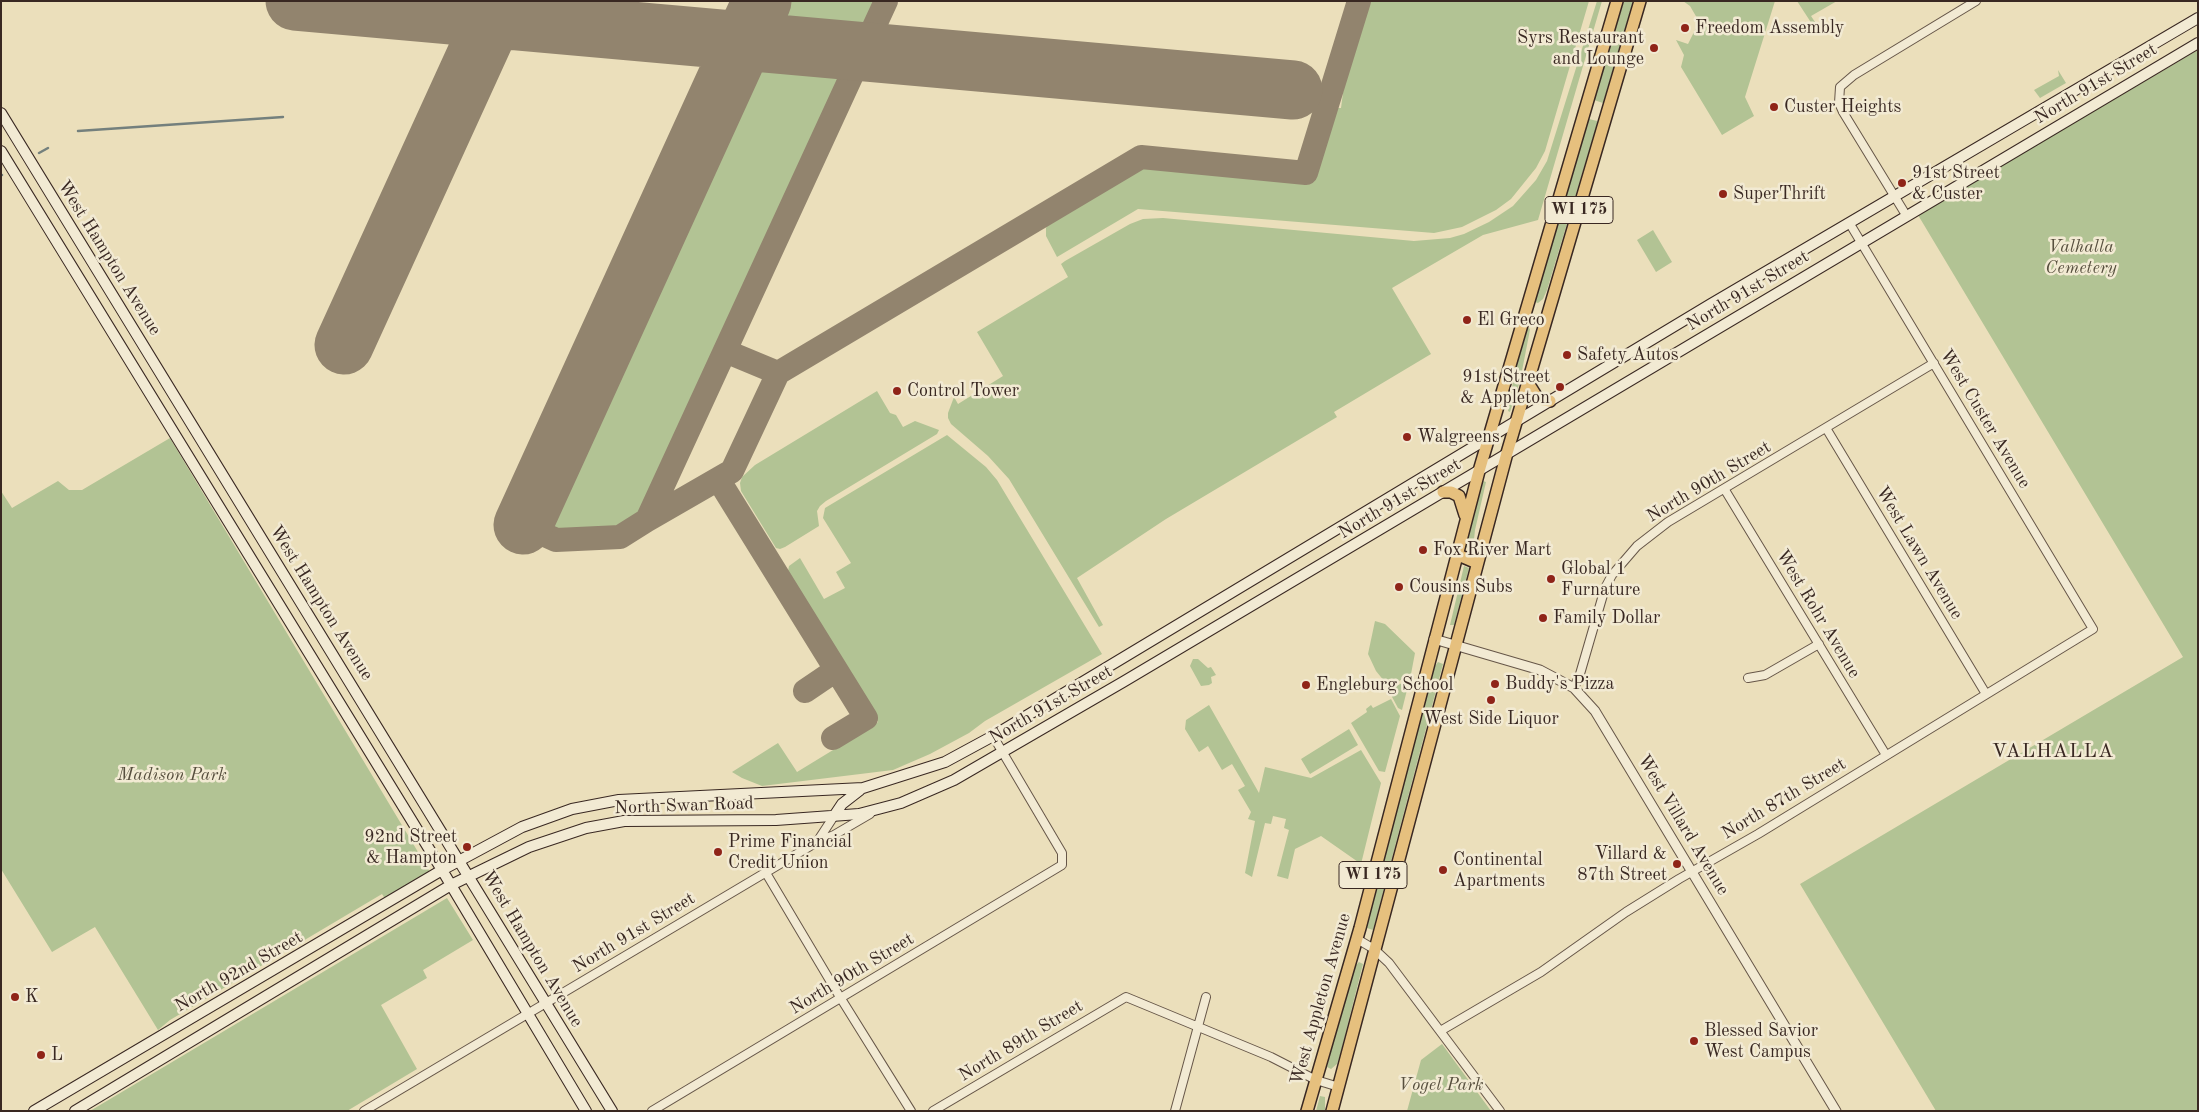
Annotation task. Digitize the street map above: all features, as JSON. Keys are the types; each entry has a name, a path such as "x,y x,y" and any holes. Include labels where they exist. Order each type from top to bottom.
{"main road":[{"name":"West Appleton Avenue","path":"1307,1111 1357,939 1478,471 1616,1"},
{"name":"West Appleton Avenue","path":"1332,1111 1507,452 1640,1"},
{"name":"North 91st Street","path":"863,788 945,762 993,736 1517,420 2198,18"},
{"name":"North 91st Street","path":"879,809 901,803 954,780 2198,43"},
{"name":"West Hampton Avenue","path":"1,113 612,1111"},
{"name":"West Hampton Avenue","path":"1,151 442,870 586,1111"},
{"path":"1528,383 1538,399 1550,401"},
{"path":"1443,492 1451,492 1460,496 1465,508 1465,520"},
{"path":"1456,554 1477,563"},
{"path":"834,816 842,804 863,788"},
{"name":"North Swan Road","path":"460,861 522,827 572,809 619,800 863,788"},
{"name":"North Swan Road","path":"469,876 529,847 586,828 615,823 660,820 776,820 834,816 879,809"},
{"name":"North 92nd Street","path":"34,1111 460,861"},
{"name":"North 92nd Street","path":"75,1111 469,876"}],"street":[{"path":"1906,215 1843,112 1839,103 1840,87 1854,75 1976,1"},
{"name":"West Custer Avenue","path":"1850,224 2093,629"},
{"name":"North 90th Street","path":"1574,688 1580,674 1599,604 1616,569 1625,557 1653,533 1934,363"},
{"name":"West Lawn Avenue","path":"1826,428 1986,694"},
{"name":"West Rohr Avenue","path":"1725,490 1886,755"},
{"name":"North 87th Street","path":"1442,1030 1542,972 1626,912 1692,871 1758,834 2093,629"},
{"name":"West Villard Avenue","path":"1434,639 1540,670 1574,688 1603,722 1836,1111"},
{"path":"1748,678 1765,675 1819,644"},
{"path":"993,736 1002,752"},
{"name":"North 90th Street","path":"652,1111 1046,876 1062,864 1062,853 1002,752"},
{"name":"North 91st Street","path":"364,1111 817,842 834,835 879,809"},
{"name":"North 91st Street","path":"817,842 834,816"},
{"path":"766,873 911,1111"},
{"path":"1357,939 1374,949 1389,963 1442,1030 1500,1111"},
{"name":"North 89th Street","path":"933,1111 1126,997 1198,1027"},
{"path":"1175,1111 1206,997"},
{"path":"1198,1027 1271,1057 1316,1080 1339,1087"}],"green space":[{"path":"781,1 877,1 869,18 861,28 853,33 836,34 780,27 776,14"},
{"path":"1368,1 1589,1 1545,151 1536,168 1511,199 1496,210 1462,227 1434,233 1138,209 1057,257 1046,236 1046,228 1049,222 1123,176 1142,168 1164,166 1313,180 1336,108 1341,108 1346,70"},
{"path":"1597,1 1602,1 1538,220 1483,235 1392,288 1431,354 1334,412 1337,417 1166,519 1077,578 1103,625 1099,627 1009,479 988,456 951,424 948,418 954,397 958,404 1003,376 977,332 1068,277 1061,264 1065,261 1130,224 1143,219 1163,218 1414,241 1450,238 1464,234 1489,222 1513,206 1536,180 1547,161"},
{"path":"1624,1 1633,1 1603,103 1594,100"},
{"path":"1683,1 1775,1 1745,97 1754,116 1722,135 1681,67 1684,55 1676,40 1688,44 1696,28 1697,18 1690,6"},
{"path":"1797,1 1837,1 1811,16 1815,22 1812,24"},
{"name":"Valhalla Cemetery","path":"2198,50 2198,1111 1936,1111 1800,884 2183,657 1918,215"},
{"path":"770,58 832,63 838,67 841,77 647,504 635,518 623,526 602,530 553,528 547,522 546,515 742,85 753,65 760,60"},
{"path":"2058,70 2066,83 2040,98 2034,90 2059,76"},
{"path":"1589,119 1597,121 1597,124 1547,290 1543,299 1538,303 1535,302 1535,297"},
{"path":"1653,230 1672,262 1656,272 1637,240"},
{"path":"1527,327 1530,329 1520,381 1510,412 1508,411 1517,358"},
{"path":"877,391 890,413 896,415 903,427 915,421 939,430 937,434 826,501 817,511 819,526 785,547 776,548 741,491 740,483 742,477 755,465"},
{"path":"947,435 986,467 997,480 1102,654 985,721 969,733 930,754 893,770 762,786 732,772 778,743 797,772 838,747 837,745 862,729 865,731 878,722 788,571 789,566 800,558 824,599 845,588 836,572 851,563 823,518 825,508"},
{"name":"Madison Park","path":"170,438 433,877 388,903 382,894 170,1020 158,1030 95,927 52,952 1,869 1,491 12,508 58,481 69,490 82,490"},
{"path":"1483,481 1486,482 1475,530 1473,549 1465,547 1465,543"},
{"path":"1464,566 1469,568 1454,625 1450,625"},
{"path":"1375,621 1385,624 1415,653 1411,674 1389,687 1376,671 1368,654"},
{"path":"1193,659 1198,659 1208,668 1211,667 1216,675 1211,677 1212,683 1201,686 1190,666"},
{"path":"1438,662 1443,664 1373,930 1367,928 1366,922 1432,670"},
{"path":"1405,681 1409,682 1402,710 1398,708 1391,695 1392,689"},
{"path":"1391,699 1400,716 1385,772 1379,771 1351,723 1367,712 1366,709 1371,705 1373,708"},
{"path":"1209,705 1259,793 1265,767 1311,778 1361,750 1381,783 1361,864 1321,836 1295,849 1288,879 1277,876 1289,830 1284,828 1286,819 1273,816 1271,824 1265,823 1252,877 1245,873 1255,821 1248,819 1251,812 1238,790 1245,786 1232,764 1222,770 1208,746 1199,752 1185,729 1186,720"},
{"path":"1349,729 1358,745 1310,774 1301,759"},
{"path":"447,898 473,940 423,970 427,978 381,1005 417,1069 347,1111 90,1111"},
{"path":"1359,962 1363,964 1340,1055 1337,1064 1331,1069 1327,1067 1350,976 1354,967"},
{"name":"Vogel Park","path":"1442,1044 1491,1111 1407,1111 1421,1060"},
{"path":"1320,1096 1325,1097 1325,1111 1316,1111"}],"waterway":[{"path":"78,131 283,117"},
{"path":"39,153 48,148"}],"taxiway":[{"path":"523,525 556,540 620,537 647,520 886,1"},
{"path":"647,520 732,471 778,373 1141,157 1306,173 1359,1"},
{"path":"744,41 864,52"},
{"path":"725,351 778,373"},
{"path":"718,479 866,718 833,738"},
{"path":"805,691 836,670"}],"runway":[{"path":"295,1 1293,90"},
{"path":"344,345 501,1"},
{"path":"523,525 762,1"}],"place":[{"name":"Freedom Assembly","path":"1685,28"},
{"name":"Syrs Restaurant and Lounge","path":"1654,48"},
{"name":"Custer Heights","path":"1774,107"},
{"name":"91st Street & Custer","path":"1902,183"},
{"name":"SuperThrift","path":"1723,194"},
{"name":"El Greco","path":"1467,320"},
{"name":"Safety Autos","path":"1567,355"},
{"name":"91st Street & Appleton","path":"1560,387"},
{"name":"Control Tower","path":"897,391"},
{"name":"Walgreens","path":"1407,437"},
{"name":"Fox River Mart","path":"1423,550"},
{"name":"Global 1 Furnature","path":"1551,579"},
{"name":"Cousins Subs","path":"1399,587"},
{"name":"Family Dollar","path":"1543,618"},
{"name":"Buddy's Pizza","path":"1495,684"},
{"name":"Engleburg School","path":"1306,685"},
{"name":"West Side Liquor","path":"1491,700"},
{"name":"92nd Street & Hampton","path":"467,847"},
{"name":"Prime Financial Credit Union","path":"718,852"},
{"name":"Villard & 87th Street","path":"1677,864"},
{"name":"Continental Apartments","path":"1443,870"},
{"name":"K","path":"15,997"},
{"name":"Blessed Savior West Campus","path":"1694,1041"},
{"name":"L","path":"41,1055"}],"district":[{"name":"VALHALLA","path":"2053,752"}]}
